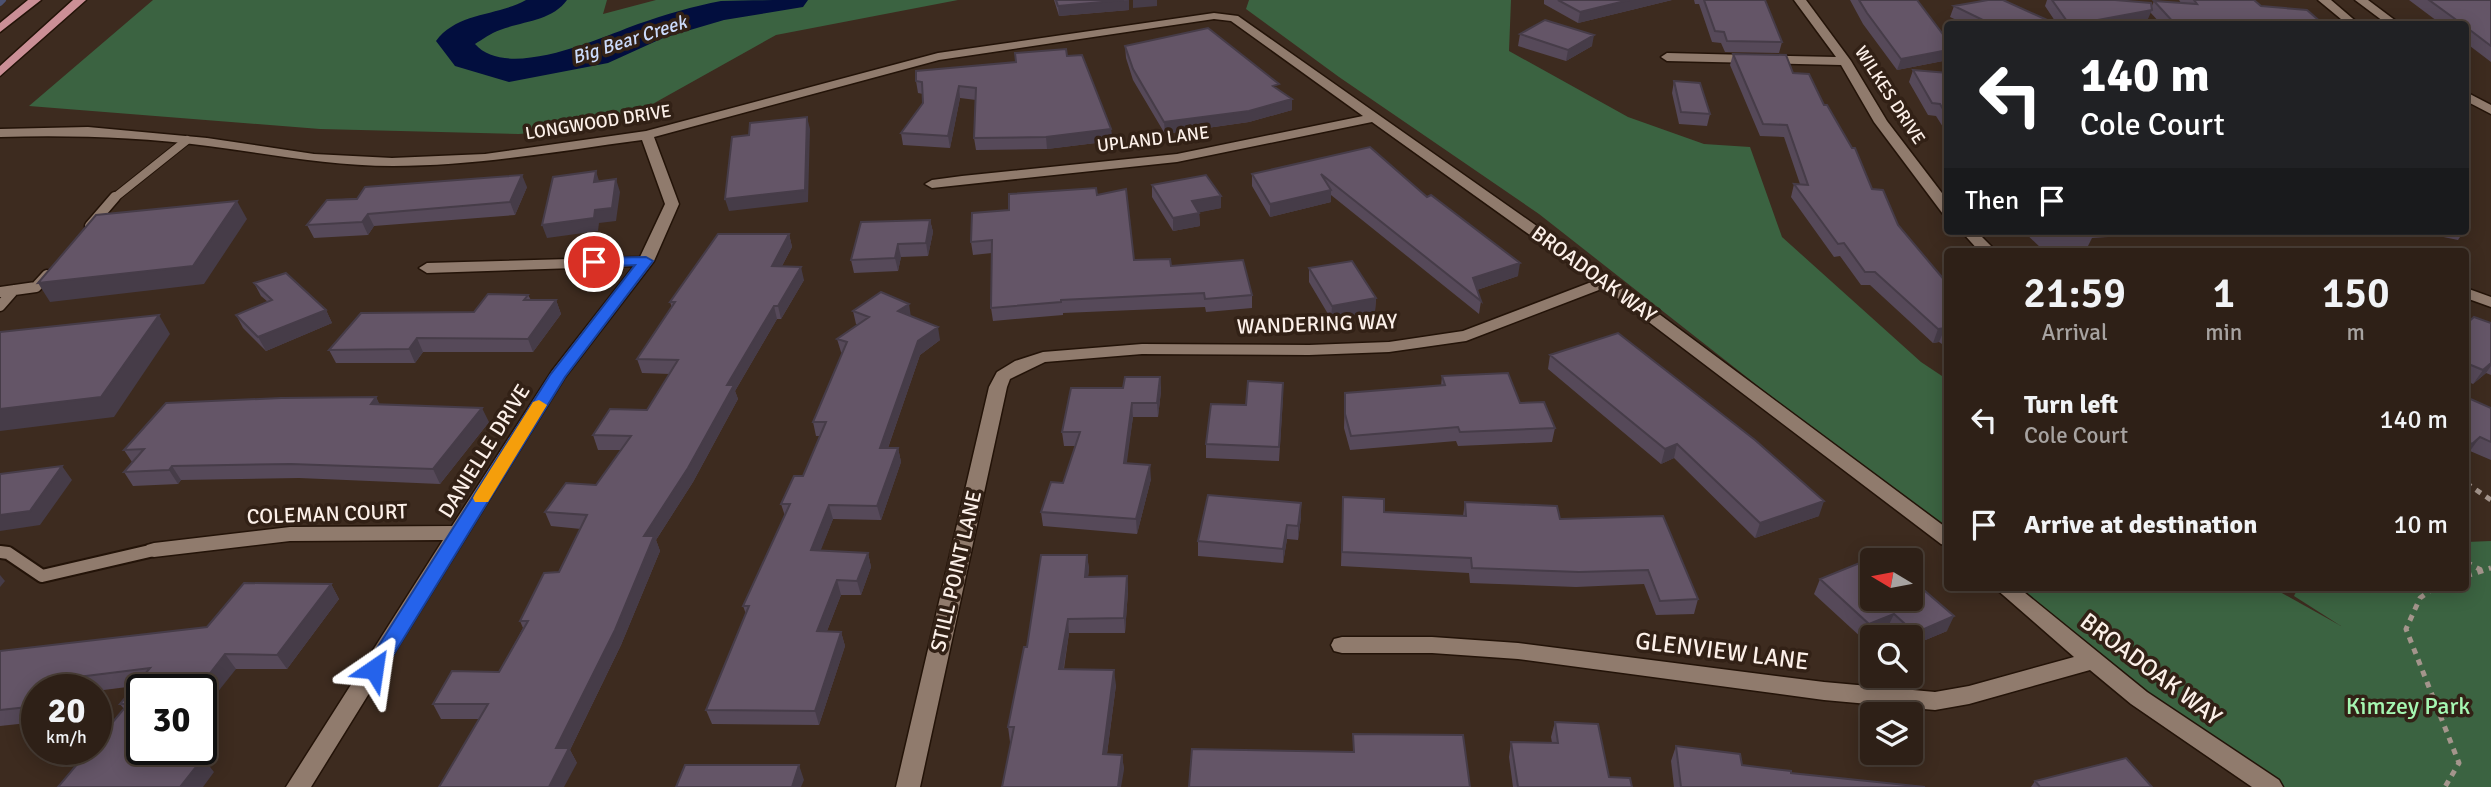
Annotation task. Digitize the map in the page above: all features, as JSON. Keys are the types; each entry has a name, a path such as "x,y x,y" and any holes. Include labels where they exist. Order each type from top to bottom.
{"main road":[{"path":"0,29 34,0"},
{"path":"0,72 80,0"}],"street":[{"name":"WILKES DRIVE","path":"1800,0 1845,61 1881,122 1944,206"},
{"path":"2324,0 2349,21"},
{"path":"2361,0 2389,21"},
{"name":"LONGWOOD DRIVE","path":"0,133 88,131 187,140 314,158 392,162 485,158 647,135 938,57 1214,16 1234,18"},
{"name":"BROADOAK WAY","path":"1234,18 1606,282 1944,536"},
{"path":"1668,57 1845,61"},
{"path":"2469,98 2491,110"},
{"name":"UPLAND LANE","path":"932,184 1174,158 1238,148 1375,117"},
{"name":"DANIELLE DRIVE","path":"298,787 558,375 646,261 673,204 647,135"},
{"path":"1972,235 1985,248"},
{"path":"427,268 646,261"},
{"name":"WANDERING WAY","path":"1021,365 1043,356 1142,349 1309,350 1390,346 1466,337 1606,282"},
{"path":"2469,294 2491,302"},
{"name":"STILL POINT LANE","path":"908,787 998,387 1003,376 1021,365"},
{"name":"COLEMAN COURT","path":"153,550 290,534 460,533"},
{"name":"BROADOAK WAY","path":"2009,591 2139,698 2271,787"},
{"name":"GLENVIEW LANE","path":"1342,645 1432,645 1518,651 1824,691 1935,701 1969,695 2091,660"}],"lane":[{"path":"81,236 116,195 187,140"},
{"path":"0,292 36,287 54,267"},
{"path":"0,306 14,290"},
{"path":"0,552 8,553 42,576 153,550"}],"path":[{"path":"2469,485 2491,500"},
{"path":"2469,564 2482,570"},
{"path":"2469,575 2491,568"},
{"path":"2430,591 2420,598 2406,629 2414,657 2455,746 2459,763 2445,787"}],"green space":[{"path":"153,0 607,0 603,14 656,0 958,0 776,35 615,125 519,134 320,129 29,106"},
{"path":"1249,0 1511,0 1509,51 1628,117 1704,144 1750,147 1782,237 1921,362 1944,377 1944,532 1539,214 1339,77 1246,9"},
{"name":"Kimzey Park","path":"2491,541 2491,787 2276,787 2242,765 2020,591 2278,591 2341,626 2294,596 2296,591 2469,591 2469,542"}],"building":[{"path":"1056,0 1124,0 1058,6"},
{"path":"1558,0 1629,0 1580,12"},
{"path":"1704,0 1765,0 1782,42 1727,41 1724,32 1715,31"},
{"path":"1859,0 1917,0 1944,36 1944,51 1901,59"},
{"path":"2003,0 2049,21 1985,21 1954,6"},
{"path":"2052,0 2151,3 2152,10 2092,21 2067,21"},
{"path":"2194,0 2254,0 2261,6 2307,10 2320,21 2172,21 2154,1 2197,4"},
{"path":"2429,0 2491,0 2491,46 2469,29 2469,21 2458,21"},
{"path":"1545,20 1594,35 1568,50 1520,34"},
{"path":"1208,28 1279,84 1273,86 1292,99 1249,111 1164,122 1133,69 1125,46"},
{"path":"1066,49 1067,56 1082,55 1111,129 1046,137 974,138 976,88 959,86 948,136 901,133 923,103 922,82 916,81 916,71 1016,62 1015,53"},
{"path":"1733,54 1786,55 1793,73 1809,74 1824,105 1827,105 1852,148 1855,148 1872,189 1883,190 1898,225 1944,280 1944,328 1938,329 1875,272 1865,272 1844,243 1838,244 1794,184 1808,185 1787,125 1763,124"},
{"path":"1913,70 1944,73 1944,110 1940,104 1932,103"},
{"path":"1674,81 1700,83 1710,114 1681,112"},
{"path":"807,117 805,190 725,199 732,137 749,135 750,123"},
{"path":"1370,147 1427,197 1431,195 1520,263 1473,278 1481,301 1321,174 1331,190 1270,204 1252,174"},
{"path":"596,171 594,182 616,179 612,208 595,210 594,218 542,225 553,177"},
{"path":"522,175 510,202 368,214 362,222 307,225 327,200 357,199 365,187"},
{"path":"1206,175 1221,196 1192,201 1199,213 1173,218 1152,185"},
{"path":"1096,188 1097,195 1126,189 1134,260 1170,259 1171,266 1243,260 1252,295 1205,299 1204,293 1061,300 991,308 992,240 971,242 972,213 1009,210 1009,194"},
{"path":"237,201 193,266 38,283 96,215"},
{"path":"930,220 926,243 898,244 895,258 851,260 861,222"},
{"path":"718,234 789,234 772,266 801,267 778,306 774,306 727,385 734,385 688,468 644,536 654,536 615,630 556,748 569,748 549,787 439,787 488,704 433,704 452,671 499,672 528,621 520,621 544,573 559,572 587,515 545,512 566,483 596,485 631,436 593,435 610,409 647,410 678,360 637,359 675,302 670,302"},
{"path":"1352,261 1376,298 1332,306 1309,268"},
{"path":"286,273 326,310 258,337 236,315 272,300 254,283"},
{"path":"881,292 909,304 898,311 938,327 918,341 880,448 898,448 877,506 829,505 811,550 868,553 857,581 837,580 817,631 841,632 815,711 706,710 749,606 743,606 790,504 781,504 794,476 803,476 826,422 813,422 847,342 837,339 869,317 853,311"},
{"path":"488,294 528,295 524,300 556,300 528,339 417,338 409,349 329,350 361,313 474,312"},
{"path":"159,315 101,397 0,409 0,332"},
{"path":"2474,317 2491,323 2491,363 2483,370 2469,364 2469,321"},
{"path":"1618,333 1755,440 1824,501 1760,523 1677,444 1665,449 1550,355"},
{"path":"1508,373 1520,403 1544,402 1555,428 1460,432 1458,427 1351,436 1345,414 1345,393 1445,385 1442,376"},
{"path":"1125,377 1160,377 1157,403 1132,403 1124,463 1150,465 1136,519 1041,512 1051,482 1063,483 1080,432 1062,432 1071,388 1123,388"},
{"path":"1248,381 1283,383 1279,447 1206,444 1211,404 1246,405"},
{"path":"376,397 371,404 482,408 433,469 291,464 172,466 169,470 124,472 144,449 124,450 166,403"},
{"path":"2469,398 2491,408 2491,442 2480,437 2472,444 2469,442"},
{"path":"62,466 30,511 0,515 0,474"},
{"path":"1208,495 1301,503 1298,526 1287,525 1283,549 1198,541"},
{"path":"1343,497 1384,499 1384,512 1466,516 1465,502 1557,506 1560,519 1663,516 1698,599 1660,601 1648,570 1579,572 1472,568 1471,558 1342,552"},
{"path":"1041,555 1087,555 1085,577 1127,576 1124,618 1068,619 1059,669 1114,670 1103,754 1122,755 1118,787 1002,787 1014,727 1008,727 1024,647 1027,647"},
{"path":"1860,563 1860,611 1923,611 1923,589 1954,616 1923,630 1923,625 1906,625 1894,614 1869,624 1820,579"},
{"path":"244,583 331,584 277,655 225,654 209,674 145,674 150,668 102,674 21,674 21,708 0,710 0,651 207,627"},
{"path":"126,706 126,765 197,765 180,787 58,787 77,765 112,765 112,723"},
{"path":"1555,722 1598,724 1609,777 1630,778 1632,787 1518,787 1511,742 1558,743"},
{"path":"1353,734 1463,735 1470,787 1189,787 1192,749 1354,752"},
{"path":"1676,746 1740,754 1742,765 1925,787 1681,787"},
{"path":"2126,758 2152,787 2040,787 2035,781"},
{"path":"685,765 799,765 792,787 676,787"}],"waterway":[{"path":"0,3 3,0"},
{"name":"Big Bear Creek","path":"550,0 533,10 486,23 454,41 468,58 509,71 595,55 651,31 720,11 791,0"}],"slow traffic":[{"path":"482,498 539,405"}],"route":[{"path":"374,669 558,375 646,261 594,262"}]}
